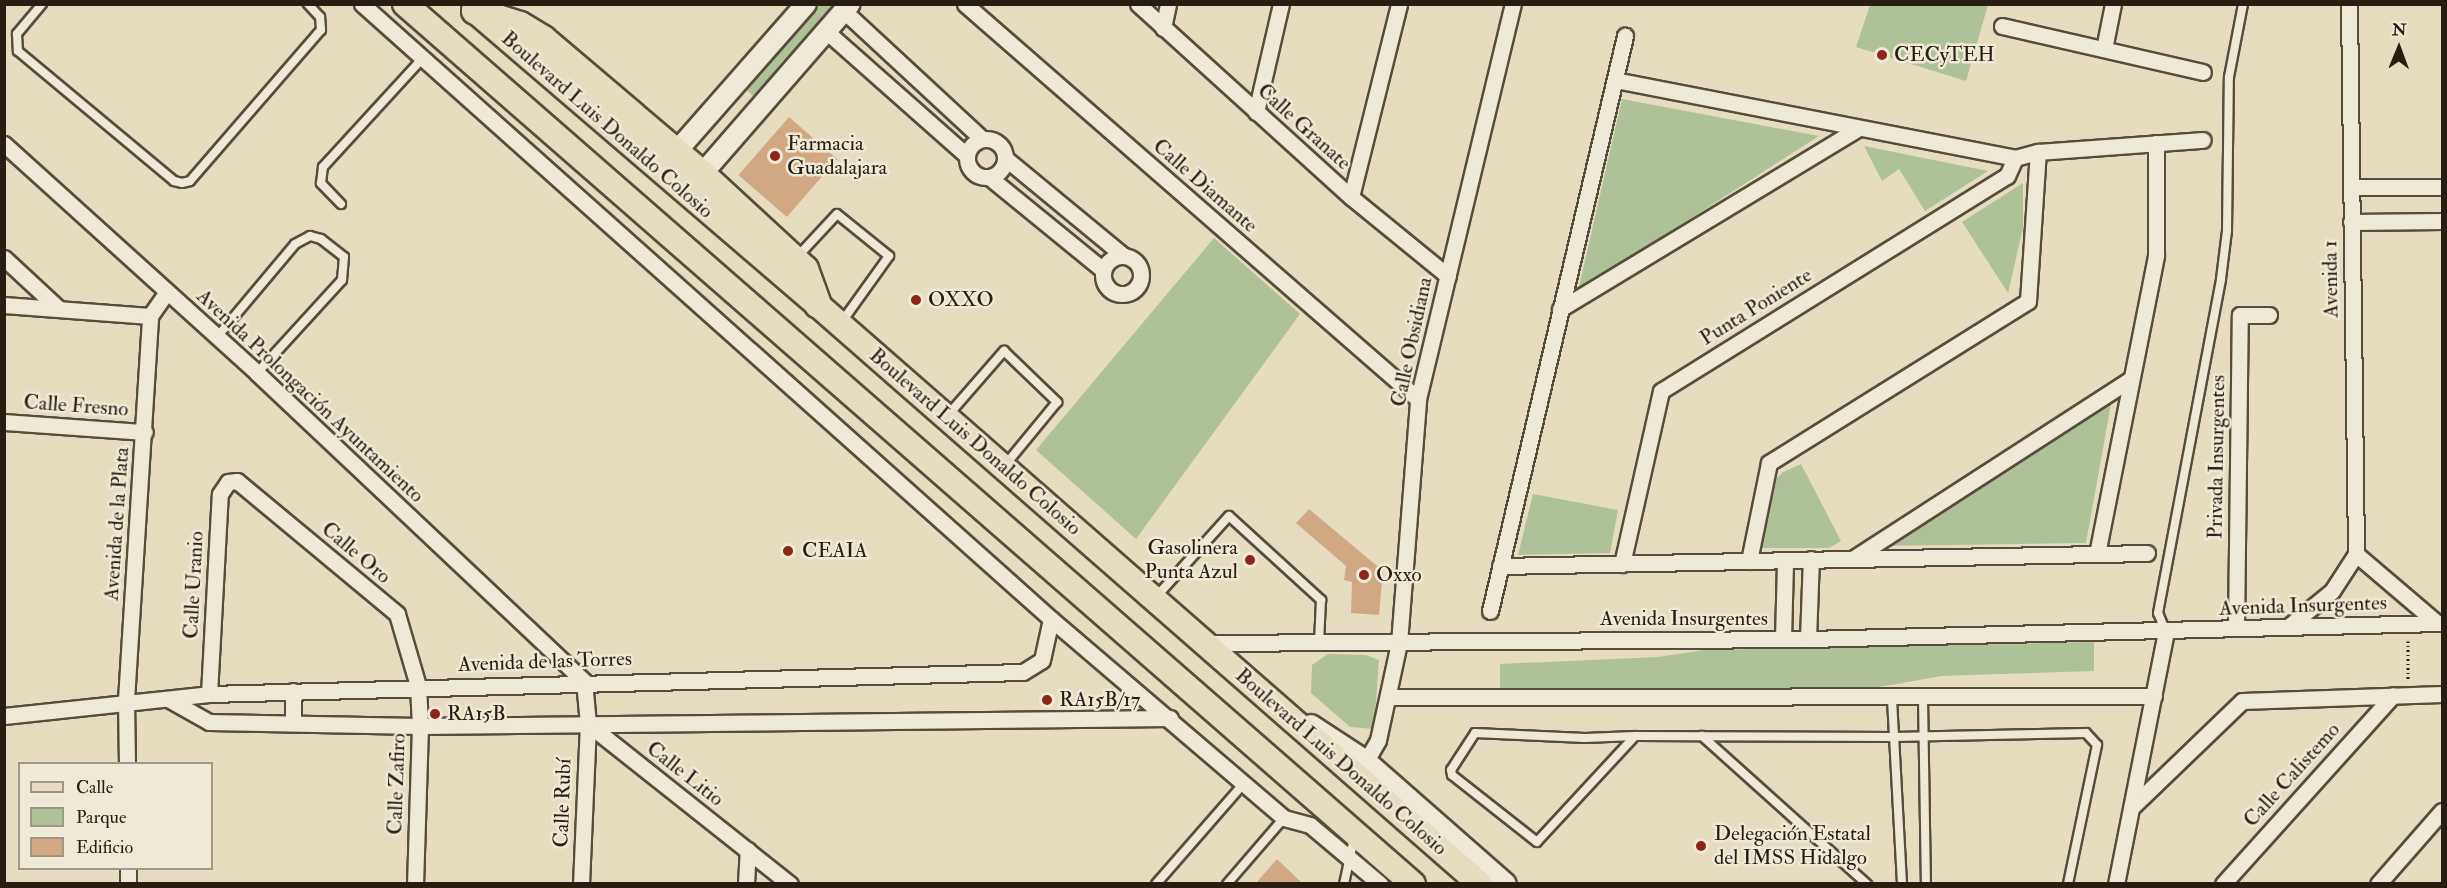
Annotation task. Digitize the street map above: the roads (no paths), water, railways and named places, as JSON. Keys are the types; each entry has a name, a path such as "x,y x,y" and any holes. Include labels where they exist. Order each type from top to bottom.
{"highway":[{"path":"471,8 520,25 543,39 702,174 795,260 813,282 818,305"}],"main road":[{"name":"Boulevard Luis Donaldo Colosio","path":"405,4 1413,884"},
{"name":"Boulevard Luis Donaldo Colosio","path":"471,8 840,324 1480,884"}],"street":[{"path":"362,4 598,218 783,377 1051,619 1170,718 1284,818 1310,825 1380,884"},
{"path":"676,152 806,4"},
{"name":"Calle Diamante","path":"965,4 1418,399"},
{"name":"Calle Granate","path":"1138,4 1351,197 1448,276"},
{"path":"1162,28 1168,4"},
{"path":"1256,112 1281,4"},
{"path":"1351,197 1399,4"},
{"name":"Calle Obsidiana","path":"1366,761 1378,740 1390,697 1399,643 1418,399 1513,4"},
{"path":"2104,49 2113,4"},
{"name":"Avenida 1","path":"2349,4 2356,554"},
{"path":"702,174 847,8 982,139 998,144 1005,158 1138,266 1141,275 1133,291 1115,293 1108,288 1103,270 989,177 973,172 967,156 827,32"},
{"path":"2002,26 2203,72"},
{"path":"1490,611 1625,36"},
{"path":"1615,80 1856,130 2015,158 2038,152 2203,140"},
{"path":"735,85 761,107"},
{"path":"1560,309 1856,130"},
{"path":"967,156 972,145 982,139"},
{"path":"2097,554 2156,255 2156,143"},
{"name":"Avenida Prolongación Ayuntamiento","path":"4,144 257,373 584,681"},
{"path":"1749,561 1769,463 2028,301 2038,152"},
{"path":"989,177 1003,167 1005,158"},
{"name":"Punta Poniente","path":"1622,564 1660,391 2007,176 2015,158"},
{"path":"2351,187 2442,187"},
{"path":"2351,222 2442,221"},
{"path":"1103,270 1108,262 1124,256"},
{"path":"4,258 59,309"},
{"path":"4,305 150,316 167,292"},
{"name":"Privada Insurgentes","path":"2236,628 2240,315 2269,315"},
{"name":"Avenida de la Plata","path":"127,762 126,700 145,432 150,316"},
{"path":"1853,559 2132,380"},
{"name":"Calle Fresno","path":"4,422 145,432"},
{"name":"Calle Oro","path":"228,482 242,485 397,614 418,686"},
{"name":"Calle Uranio","path":"209,694 220,494 228,482"},
{"path":"1500,566 2147,553"},
{"path":"2289,626 2332,591 2356,554 2440,623"},
{"path":"1808,639 1811,559"},
{"path":"1784,639 1785,560"},
{"name":"Avenida de las Torres","path":"4,716 126,700 168,699 209,694 584,681 1023,672 1042,660 1051,619"},
{"name":"Avenida Insurgentes","path":"1203,643 1808,639 2166,632 2289,626 2440,623"},
{"path":"2116,884 2134,805 2166,632"},
{"path":"584,681 588,724"},
{"name":"Calle Zafiro","path":"415,884 420,726 418,686"},
{"path":"293,691 293,723"},
{"path":"2134,805 2242,701 2442,694"},
{"name":"Calle Calistemo","path":"2223,884 2401,695"},
{"path":"1267,696 1366,761 1506,884"},
{"path":"1390,697 1892,699 2154,696"},
{"path":"168,699 209,722 420,726 1170,718"},
{"name":"Calle Litio","path":"588,724 790,884"},
{"name":"Calle Rubí","path":"581,884 588,724"},
{"path":"2378,884 2442,811"},
{"path":"746,884 748,850"}],"lane":[{"path":"42,4 17,34 18,51 174,182 182,183 190,180 321,30 320,17 308,4"},
{"path":"2166,632 2158,614 2221,279 2227,231 2229,77 2243,4"},
{"path":"341,204 321,183 323,167 423,58"},
{"path":"795,260 837,214 889,256 840,324"},
{"path":"218,337 296,244 310,236 321,239 344,257 342,280 257,373"},
{"path":"947,417 1004,351 1057,402 1003,467"},
{"path":"1155,598 1229,516 1321,600 1319,643"},
{"path":"1923,698 1926,884"},
{"path":"1892,699 1902,884"},
{"path":"1635,736 1537,842 1452,775 1451,770 1475,734 1894,737 2086,733 2094,738 2097,745 2092,780 2068,884"},
{"path":"1702,736 1867,884"},
{"path":"1156,884 1244,782"},
{"path":"1227,884 1284,818"},
{"path":"1344,884 1356,833"}],"place":[{"name":"CECyTEH","path":"1882,55"},
{"name":"Farmacia Guadalajara","path":"775,156"},
{"name":"OXXO","path":"916,300"},
{"name":"CEAIA","path":"788,551"},
{"name":"Gasolinera Punta Azul","path":"1250,560"},
{"name":"Oxxo","path":"1364,575"},
{"name":"RA15B/17","path":"1047,700"},
{"name":"RA15B","path":"435,714"},
{"name":"Delegación Estatal del IMSS Hidalgo","path":"1701,846"}]}
